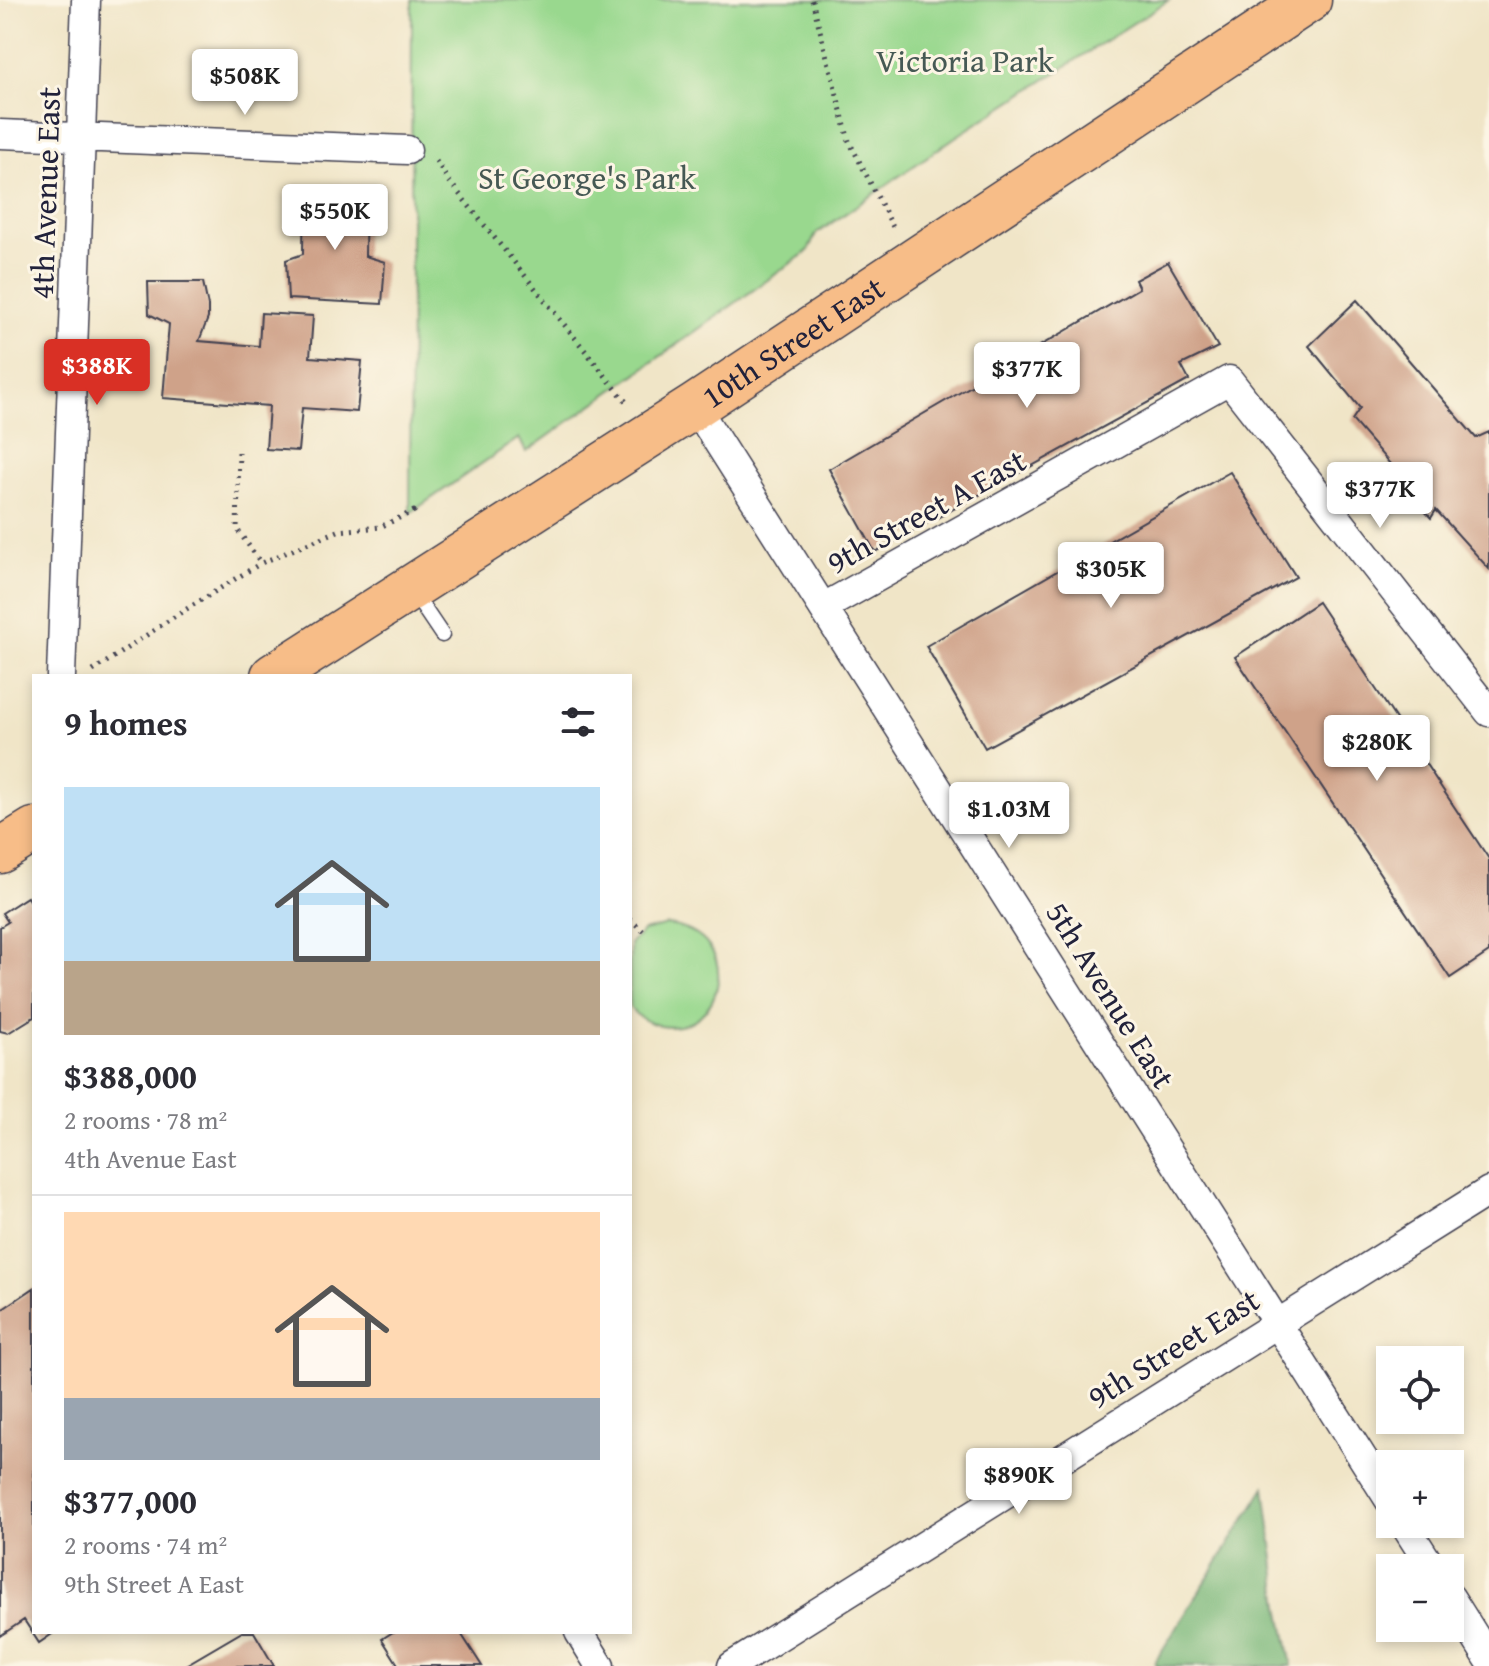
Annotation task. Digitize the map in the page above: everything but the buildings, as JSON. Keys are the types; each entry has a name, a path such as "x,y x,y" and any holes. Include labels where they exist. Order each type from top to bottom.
{"main road":[{"name":"10th Street East","path":"276,674 695,406 1309,0"},
{"path":"0,851 32,831"}],"street":[{"name":"4th Avenue East","path":"61,674 86,0"},
{"path":"0,134 407,150"},
{"name":"9th Street A East","path":"824,607 1229,380 1489,712"},
{"name":"5th Avenue East","path":"695,406 1376,1479"},
{"name":"9th Street East","path":"732,1666 1489,1191"},
{"path":"1464,1619 1489,1659"},
{"path":"580,1634 600,1666"}],"lane":[{"path":"410,588 442,635"}],"path":[{"path":"812,0 849,141 911,262"},
{"path":"407,150 432,155 449,181 629,406 648,436"},
{"path":"239,452 237,529 261,563"},
{"path":"89,674 261,563 338,531 380,527 414,511 410,513"},
{"path":"632,921 643,931"}],"green space":[{"name":"St George's Park","path":"412,0 1169,0 954,138 816,234 808,251 526,452 519,438 410,513"},
{"path":"667,925 693,933 709,947 717,964 718,983 712,1002 699,1016 682,1025 661,1026 648,1022 632,1010 632,942 643,931"},
{"path":"1265,1487 1280,1607 1292,1666 1156,1666 1155,1662"}],"park label":[{"name":"Victoria Park","path":"965,60"}]}
